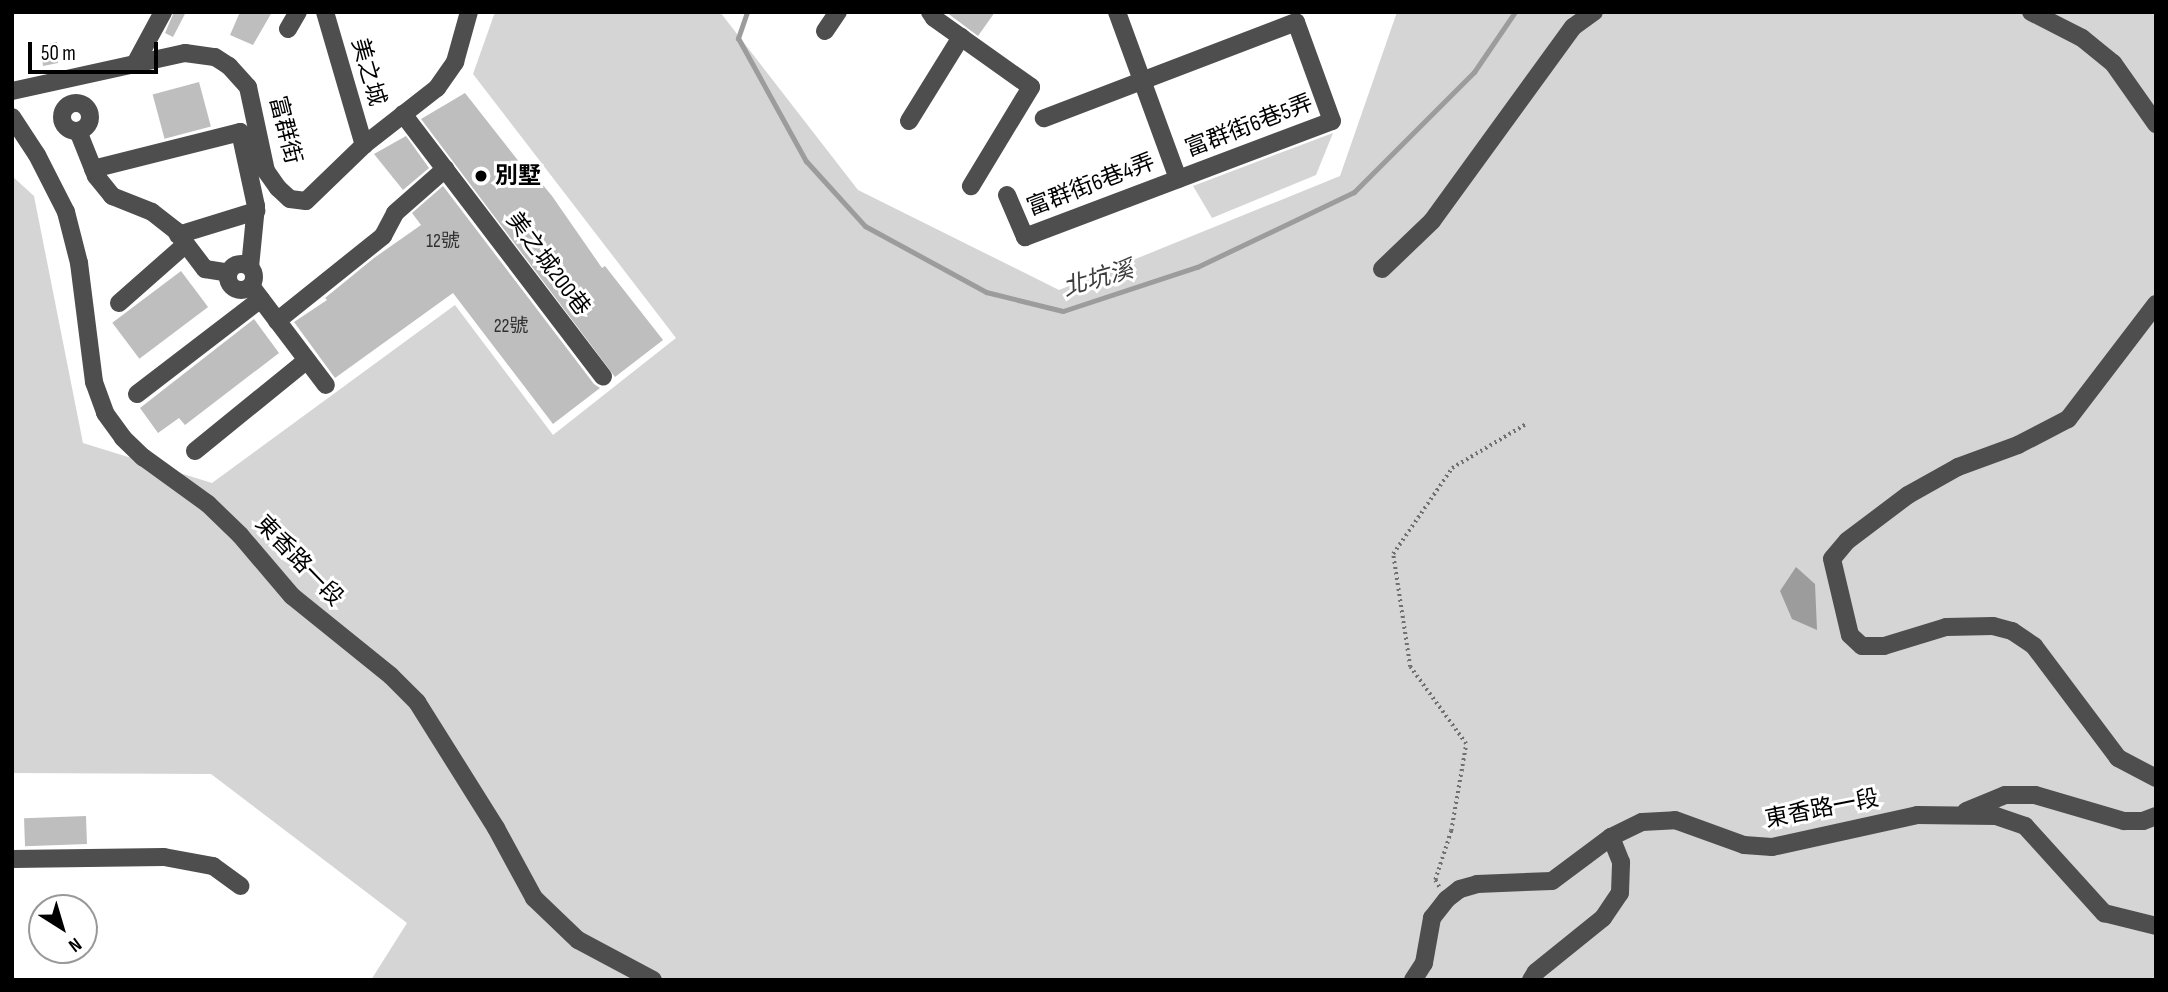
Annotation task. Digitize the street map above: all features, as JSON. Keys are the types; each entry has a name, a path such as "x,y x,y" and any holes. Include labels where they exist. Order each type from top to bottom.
{"street":[{"path":"136,62 163,12"},
{"path":"288,29 298,12"},
{"name":"美之城","path":"325,12 364,145"},
{"name":"富群街","path":"12,92 136,62 198,54 215,57 229,66 248,87 266,171 290,199 306,201 364,145 437,88 455,62 468,12"},
{"path":"825,31 838,12"},
{"path":"930,12 1031,87 971,186"},
{"path":"1118,12 1178,179"},
{"path":"1382,269 1432,221 1573,27 1594,12"},
{"path":"2031,12 2082,38 2113,64 2156,124"},
{"name":"富群街6巷5弄","path":"1142,80 1296,22 1317,76 1332,121 1178,179"},
{"path":"909,121 961,37"},
{"path":"65,80 71,103 64,109 63,123 69,129 78,131 93,169 112,196 152,212 182,240 205,269 229,273"},
{"path":"1044,118 1142,80"},
{"name":"美之城200巷","path":"403,114 603,377"},
{"name":"東香路一段","path":"12,117 37,155 66,212 79,262 94,382 105,414 123,438 143,457 208,504 240,535 292,596 391,676 417,702 495,828 534,898 578,940 653,980"},
{"path":"93,169 240,132 256,211 250,267 256,293 326,385"},
{"path":"277,321 383,236 396,214 445,169"},
{"name":"富群街6巷4弄","path":"1007,195 1025,237 1178,179"},
{"path":"119,303 182,240 256,211"},
{"path":"229,273 236,265 250,267"},
{"path":"229,273 232,287 256,293"},
{"path":"137,394 256,293"},
{"path":"2156,304 2068,419 2018,445 1958,467 1908,495 1847,541 1832,559 1850,635 1862,646 1884,646 1947,627 1993,626 2012,631 2034,646 2118,758 2156,778"},
{"path":"195,451 307,360"},
{"path":"1959,814 2005,795 2035,795 2124,821 2143,821 2156,816"},
{"name":"東香路一段","path":"1447,900 1460,889 1477,884 1552,881 1611,837 1642,822 1675,820 1744,845 1772,846 1917,815 1959,814 1996,816 2025,826 2104,913 2156,926"},
{"path":"1531,980 1603,918 1620,893 1622,862 1611,837"},
{"path":"12,859 164,857 213,866 242,887"},
{"path":"1413,980 1424,963 1432,918 1447,900"}],"path":[{"path":"1447,900 1434,880 1451,831 1466,744 1410,667 1393,554 1452,468 1526,425"}],"shaded area":[{"path":"495,12 720,12 858,190 1059,290 1340,176 1397,12 2156,12 2156,980 371,980 407,923 211,774 12,773 12,176 34,196 83,443 212,483 455,305 553,435 676,338 473,74"},
{"path":"1333,133 1316,175 1212,218 1193,186"},
{"path":"1796,567 1815,584 1817,630 1792,619 1780,591"}],"building":[{"path":"174,12 186,12 173,37 165,33"},
{"path":"240,12 272,12 253,45 230,35"},
{"path":"946,12 995,12 978,36"},
{"path":"57,42 58,63 43,66 41,45"},
{"path":"199,82 211,126 165,139 153,94"},
{"path":"465,93 520,163 523,161 552,196 602,268 605,266 663,340 615,377 421,119"},
{"name":"別墅","path":"406,136 429,168 403,190 374,154"},
{"path":"443,186 594,384 600,388 553,424 453,293 335,378 294,322 327,300 325,298 374,258 421,225 412,213"},
{"path":"181,271 208,307 139,359 112,323"},
{"path":"254,319 279,353 185,425 179,418 158,433 140,408"},
{"path":"86,816 87,844 25,846 24,818"}],"waterway":[{"name":"北坑溪","path":"747,12 738,38 806,161 865,226 986,292 1063,311 1197,267 1354,192 1474,72 1515,12"}],"place":[{"name":"別墅","path":"481,176"}]}
